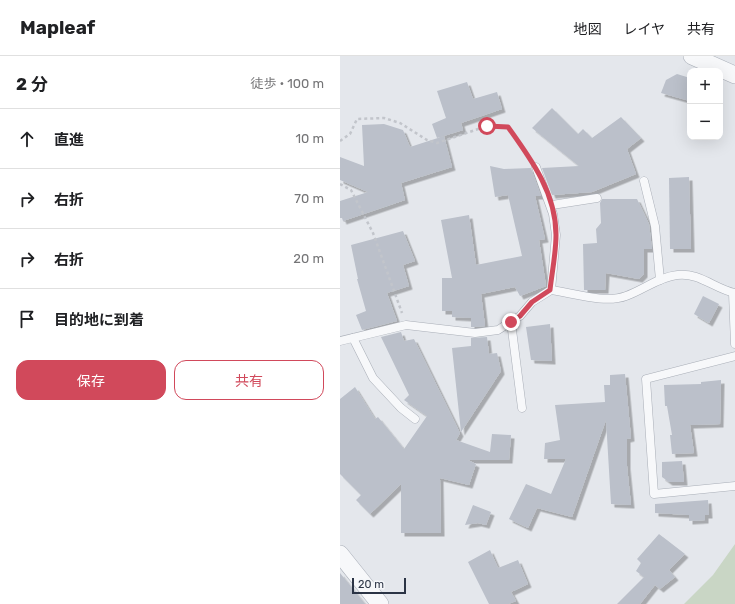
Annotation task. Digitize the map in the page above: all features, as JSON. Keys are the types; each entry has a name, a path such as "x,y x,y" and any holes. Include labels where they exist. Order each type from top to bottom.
{"street":[{"path":"692,56 735,75"},
{"path":"340,554 380,604"}],"lane":[{"path":"536,166 552,205 556,235 550,290"},
{"path":"644,181 655,226 660,280"},
{"path":"552,205 597,198"},
{"path":"340,341 406,325 475,334 498,330 520,316 532,302 550,290 606,300 625,296 660,280 678,275 700,278 734,293 735,344"},
{"path":"511,322 522,408"},
{"path":"353,338 373,378 401,408 415,419"},
{"path":"735,356 646,380 654,494 735,486"}],"path":[{"path":"340,141 350,134 357,119 384,118 400,122 427,140 437,143 487,126 508,127 536,166"},
{"path":"340,184 351,190 373,233 406,325"}],"green space":[{"path":"735,544 735,604 684,604 713,575"}],"building":[{"path":"677,74 687,77 687,100 661,93 666,80"},
{"path":"467,82 473,99 497,92 502,109 461,123 463,130 437,138 432,124 446,118 437,91"},
{"path":"552,108 578,134 583,129 592,138 621,117 641,138 627,149 636,174 592,192 552,195 542,168 579,166 532,128"},
{"path":"384,124 403,130 410,147 444,136 452,167 401,183 405,200 343,221 342,218 340,218 340,201 368,192 340,180 340,157 364,166 362,125"},
{"path":"490,166 504,169 531,168 541,196 535,196 545,239 539,240 546,286 520,296 515,287 481,294 485,326 471,327 471,318 452,317 452,311 442,311 442,278 452,278 441,220 469,215 476,265 522,256 508,195 495,197"},
{"path":"689,177 691,249 670,249 669,178"},
{"path":"602,199 637,199 649,224 652,249 644,249 644,274 639,279 606,273 605,290 584,290 583,244 597,243 596,229 601,223 600,203"},
{"path":"403,231 415,261 403,265 409,286 387,293 397,321 362,330 356,315 366,311 357,279 351,245"},
{"path":"703,296 719,304 709,323 694,314"},
{"path":"550,324 552,361 531,360 526,327"},
{"path":"401,332 404,341 414,339 460,433 456,440 490,452 492,434 511,435 509,460 468,460 476,464 469,485 440,478 441,533 401,533 401,484 370,514 356,500 361,495 340,474 340,399 355,387 375,419 378,417 404,449 427,416 404,400 409,395 381,337"},
{"path":"487,337 489,354 497,353 501,371 461,432 452,348 471,346 471,338"},
{"path":"625,374 631,438 627,439 627,466 631,505 611,504 606,420 572,517 537,508 528,528 509,519 526,484 551,494 566,459 544,459 545,443 560,440 555,405 605,402 604,385 610,385 610,375"},
{"path":"721,380 720,424 690,425 694,453 672,454 670,435 672,435 667,406 665,406 664,385 701,384 701,382"},
{"path":"682,461 684,482 669,482 662,477 662,462"},
{"path":"708,500 709,515 705,515 705,520 689,521 689,515 655,513 655,504"},
{"path":"473,505 491,512 486,525 478,523 465,525"},
{"path":"659,534 685,554 669,570 675,577 660,589 655,585 640,604 617,604 644,577 636,571 641,563 637,559"},
{"path":"490,550 498,568 518,560 528,584 511,592 516,601 508,604 489,604 468,562"},
{"path":"340,573 365,604 340,604"}],"route":[{"path":"487,126 508,127 536,166 552,205 554,214 556,235 550,290 532,302 520,316 511,322"}]}
